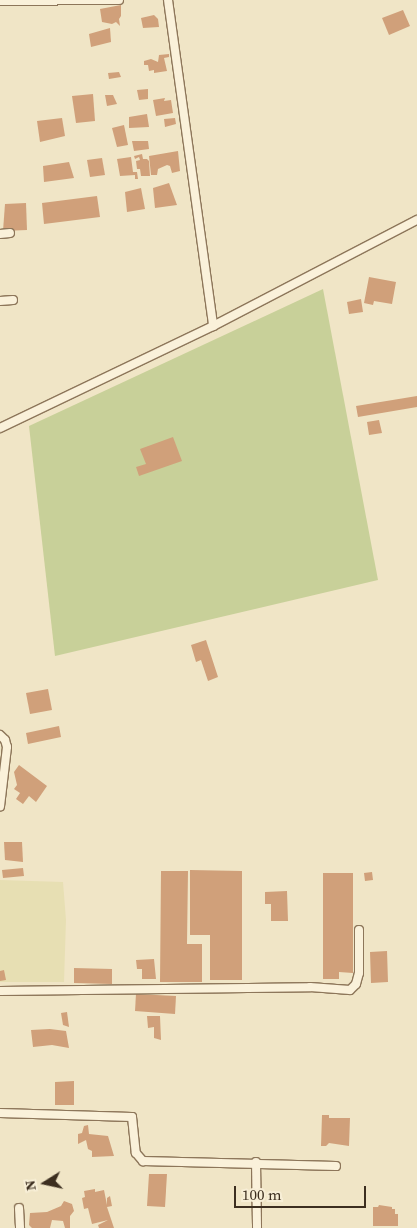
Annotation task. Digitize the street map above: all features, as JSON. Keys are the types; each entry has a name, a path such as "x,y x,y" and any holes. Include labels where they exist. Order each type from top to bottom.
{"street":[{"path":"0,1 119,0"},
{"path":"168,0 214,326"},
{"path":"0,428 214,326 417,220"},
{"path":"0,234 10,233"},
{"path":"0,301 13,300"},
{"path":"0,735 5,740 7,747 0,808"},
{"path":"0,991 310,987 350,990 356,984 359,973 359,930"},
{"path":"0,1113 132,1117 136,1153 143,1161 256,1162 336,1166"},
{"path":"256,1162 257,1228"},
{"path":"19,1208 20,1228"}],"shaded area":[{"path":"0,880 63,882 66,920 64,982 0,982"}],"green space":[{"path":"323,289 378,580 55,656 29,426"}],"building":[{"path":"121,5 120,26 116,22 112,24 102,22 100,9"},
{"path":"403,10 410,26 389,35 382,18"},
{"path":"154,15 158,19 159,27 143,28 141,18"},
{"path":"110,28 111,42 91,47 89,34"},
{"path":"169,54 169,57 164,58 167,71 154,73 154,70 149,71 148,65 144,65 144,61 151,59 158,62 159,55"},
{"path":"119,72 121,77 109,79 108,73"},
{"path":"148,89 148,99 139,100 137,90"},
{"path":"93,94 95,121 76,123 72,96"},
{"path":"105,95 113,95 117,104 107,106"},
{"path":"165,98 164,101 171,100 173,113 156,116 153,100"},
{"path":"147,114 149,127 129,128 129,117"},
{"path":"62,118 65,136 40,142 37,121"},
{"path":"175,118 176,124 165,127 164,119"},
{"path":"124,125 128,145 117,147 112,128"},
{"path":"132,141 148,141 149,149 134,151"},
{"path":"178,151 180,171 172,173 170,166 167,165 158,169 157,175 151,175 149,156"},
{"path":"142,154 143,159 149,161 150,176 141,176 140,169 137,169 136,161 140,160 139,157 135,159 134,156"},
{"path":"131,157 133,172 137,172 138,179 135,179 135,175 120,176 117,159"},
{"path":"102,158 105,175 90,177 87,160"},
{"path":"69,162 74,178 44,182 43,166"},
{"path":"169,183 177,205 155,208 153,188"},
{"path":"141,188 145,209 127,212 125,192"},
{"path":"97,196 100,217 44,224 42,203"},
{"path":"26,203 27,230 3,231 5,204"},
{"path":"369,277 396,282 392,304 374,301 373,305 364,303"},
{"path":"361,299 363,312 349,314 347,302"},
{"path":"417,396 417,407 358,417 356,406"},
{"path":"379,420 382,433 369,435 367,422"},
{"path":"173,437 182,461 139,476 136,467 146,464 140,449"},
{"path":"206,640 218,677 208,681 201,660 196,662 191,645"},
{"path":"48,689 52,710 30,714 26,693"},
{"path":"59,726 61,737 28,744 26,733"},
{"path":"19,765 47,786 36,802 29,796 23,804 16,799 20,793 14,789 17,785 14,772"},
{"path":"4,842 22,842 23,862 5,860"},
{"path":"23,868 24,876 3,878 2,870"},
{"path":"190,870 242,871 242,980 210,980 210,935 190,935"},
{"path":"161,871 188,871 187,944 202,944 202,982 160,982"},
{"path":"372,872 373,880 365,881 364,873"},
{"path":"323,873 353,873 353,973 339,972 339,979 323,979"},
{"path":"287,891 288,921 271,921 271,904 265,904 265,892"},
{"path":"387,951 388,982 371,983 370,952"},
{"path":"154,959 156,979 142,979 142,969 137,969 136,960"},
{"path":"74,968 112,969 112,984 74,983"},
{"path":"4,970 6,980 0,981 0,971"},
{"path":"136,994 176,996 175,1014 135,1011"},
{"path":"67,1012 69,1027 63,1025 61,1013"},
{"path":"147,1016 160,1016 161,1040 154,1038 154,1027 148,1028"},
{"path":"50,1029 66,1031 69,1048 52,1045 33,1047 31,1030"},
{"path":"74,1081 74,1105 55,1105 55,1082"},
{"path":"322,1115 329,1115 329,1118 350,1118 349,1146 329,1143 326,1146 321,1146"},
{"path":"88,1125 89,1134 108,1136 114,1156 92,1157 92,1151 88,1149 86,1140 78,1144 78,1134 82,1133 84,1126"},
{"path":"149,1174 167,1174 165,1207 147,1206"},
{"path":"95,1189 95,1192 104,1190 107,1205 107,1198 110,1196 112,1206 107,1207 114,1228 99,1228 98,1225 108,1220 92,1224 88,1208 84,1209 82,1198 85,1197 84,1191"},
{"path":"64,1201 72,1204 74,1211 70,1216 70,1228 65,1228 63,1221 52,1220 50,1228 32,1228 29,1225 30,1213 47,1212 61,1206"},
{"path":"379,1205 395,1209 395,1214 398,1214 398,1226 373,1226 373,1207 378,1207"}]}
